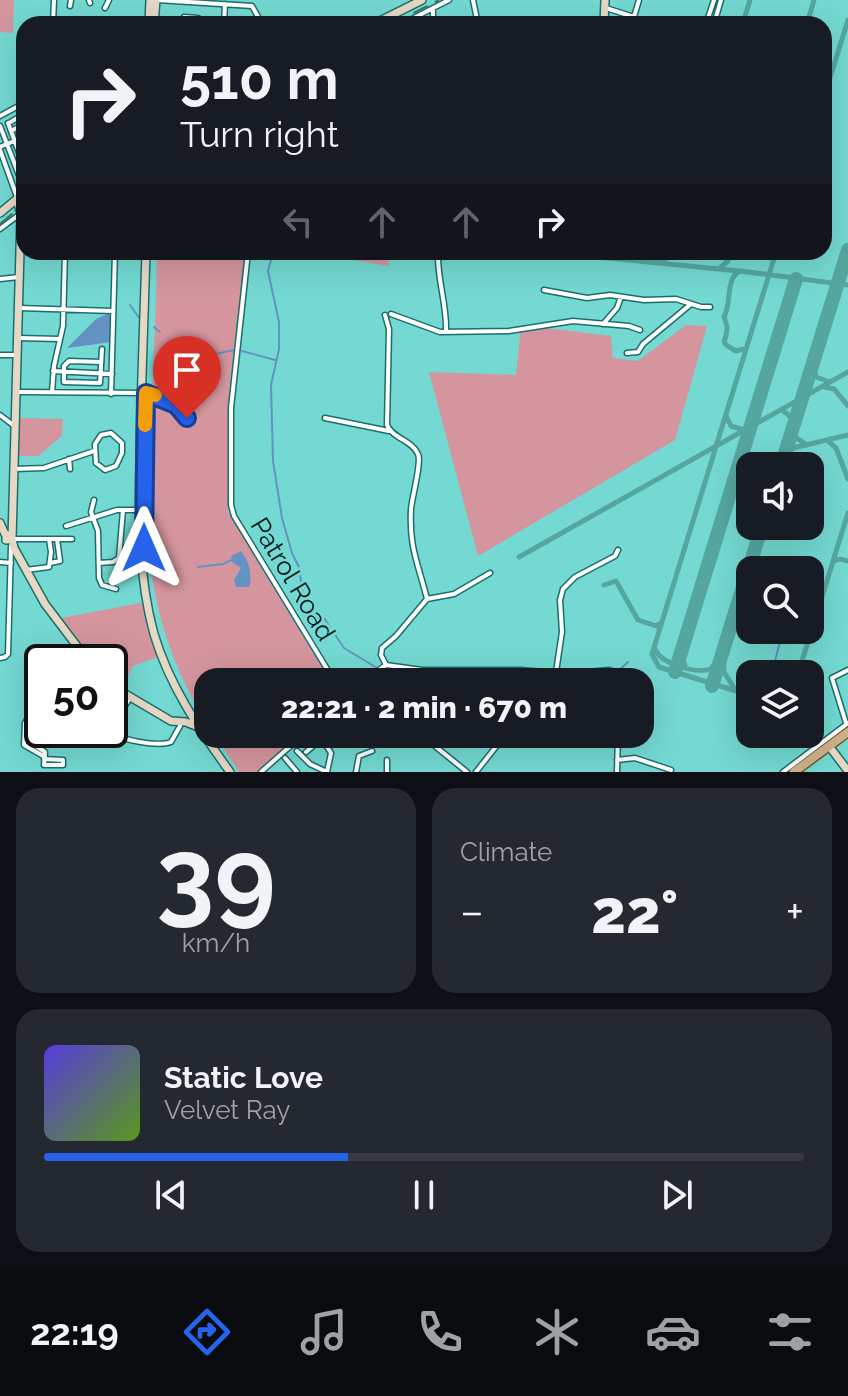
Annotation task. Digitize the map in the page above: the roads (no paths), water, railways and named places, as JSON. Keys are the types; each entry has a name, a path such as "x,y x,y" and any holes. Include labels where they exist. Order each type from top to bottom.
{"main road":[{"path":"400,0 400,11"},
{"path":"390,16 422,0"},
{"path":"10,539 13,522 19,260"},
{"path":"148,260 140,510 142,571 150,618 168,670 194,716"},
{"path":"144,393 144,539 148,584 165,650 194,718"},
{"path":"1,524 45,604 75,644"},
{"path":"130,698 167,719 194,725"},
{"path":"167,719 181,719 192,713"},
{"path":"794,772 829,746 848,727"},
{"path":"829,746 848,771"},
{"path":"214,748 231,770"},
{"path":"217,748 231,770"}],"street":[{"path":"105,8 109,0"},
{"path":"152,0 200,4 254,3"},
{"path":"418,16 449,0"},
{"path":"198,16 200,4"},
{"path":"605,4 632,16"},
{"path":"433,8 433,16"},
{"path":"16,118 0,126 16,162"},
{"path":"8,123 16,145"},
{"path":"11,131 16,128"},
{"path":"14,140 0,147 16,198"},
{"path":"0,229 16,211"},
{"path":"52,393 63,309 65,260"},
{"path":"111,394 115,260"},
{"name":"Patrol Road","path":"247,260 231,408 231,505 234,516 326,668"},
{"path":"438,260 437,276 446,303 446,331"},
{"path":"0,279 19,277"},
{"path":"544,290 587,298 610,295 644,300 676,299 710,307"},
{"path":"603,324 617,308 621,297"},
{"path":"627,353 638,352 643,344 691,304"},
{"path":"19,308 113,311"},
{"path":"390,431 387,423 388,315 437,331 509,331 573,321 629,326 640,330"},
{"path":"18,338 60,339"},
{"path":"101,362 71,360 64,372 64,382 100,383 102,349"},
{"path":"0,355 18,355"},
{"path":"53,371 112,374"},
{"path":"17,392 144,393 178,406 188,421"},
{"path":"0,415 15,426"},
{"path":"325,418 390,431 412,447 419,458 412,495 410,541 427,599"},
{"path":"111,433 122,443 121,458 113,469 105,470 98,466 94,451 95,441 101,435 111,433"},
{"path":"14,469 44,468 94,451"},
{"path":"69,459 70,469"},
{"path":"94,500 91,507 98,531 102,585 116,589"},
{"path":"66,526 123,510 140,510"},
{"path":"99,563 116,562 121,556 123,510"},
{"path":"3,658 8,651 10,539 72,539"},
{"path":"26,570 46,569 50,563 49,539"},
{"path":"50,563 60,561 57,539"},
{"path":"557,668 562,632 560,600 563,589 575,577 615,556 618,550"},
{"path":"0,562 11,563"},
{"path":"386,665 381,655 382,648 427,599 454,594 490,573"},
{"path":"382,668 386,665 408,668"},
{"path":"783,772 848,727 832,677 848,671"},
{"path":"128,740 163,745 171,742 180,726"},
{"path":"27,748 44,758"},
{"path":"261,772 288,748"},
{"path":"306,752 311,748"},
{"path":"297,751 310,764 327,772 331,753 328,748"},
{"path":"437,748 467,772"},
{"path":"476,772 495,748"},
{"path":"617,748 617,772"},
{"path":"356,772 361,754 372,751"},
{"path":"285,758 297,772"},
{"path":"617,760 635,758 671,770"},
{"path":"387,760 387,772"}],"water":[{"path":"111,315 111,342 67,348 96,319"},
{"path":"241,551 250,569 249,587 236,587 234,580 241,568 232,562 231,556"}],"waterway":[{"path":"271,260 268,271 279,322 279,349 271,385 273,461 282,518 299,567 303,596 324,618 344,648 377,668"},
{"path":"130,305 140,319"},
{"path":"154,327 160,332"},
{"path":"210,351 215,354 234,350"},
{"path":"242,351 275,360"},
{"path":"198,567 231,560"},
{"path":"775,660 779,644"},
{"path":"621,668 628,662"}],"railway":[{"path":"408,16 439,0"},
{"path":"0,224 16,211"}]}
